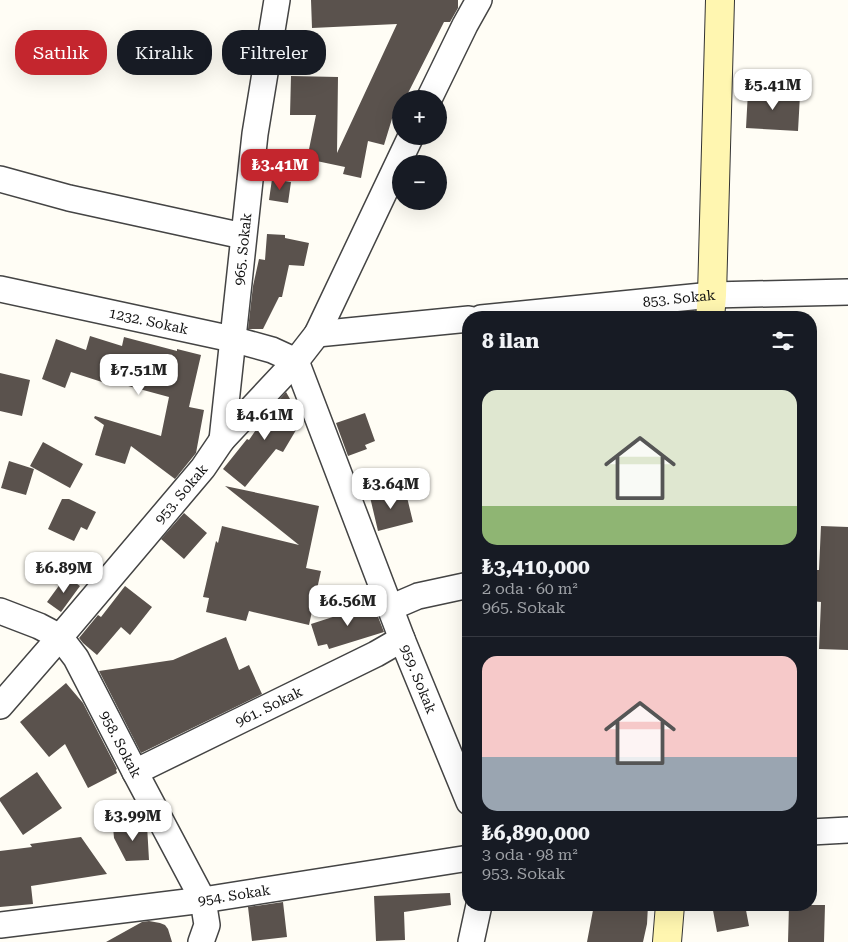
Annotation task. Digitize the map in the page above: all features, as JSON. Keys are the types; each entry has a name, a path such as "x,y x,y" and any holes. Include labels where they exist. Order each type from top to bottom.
{"street":[{"name":"965. Sokak","path":"222,440 254,134 278,0"},
{"path":"433,90 479,0"},
{"path":"711,306 720,0"},
{"name":"953. Sokak","path":"0,706 60,638 203,468 222,440 296,361 317,334 407,145"},
{"path":"0,179 69,198 243,236"},
{"name":"1232. Sokak","path":"1,292 232,339 272,350 296,361"},
{"name":"853. Sokak","path":"615,311 711,306 848,292"},
{"path":"317,334 462,320"},
{"name":"959. Sokak","path":"296,361 402,640 462,785"},
{"path":"390,608 418,596 462,587"},
{"name":"958. Sokak","path":"0,610 39,626 60,638 76,658 203,900 207,925 201,942"},
{"name":"961. Sokak","path":"135,772 402,640"},
{"path":"817,832 848,830"},
{"name":"954. Sokak","path":"0,925 203,900 462,859"},
{"path":"471,942 479,911"},
{"path":"667,942 670,911"}],"building":[{"path":"311,0 458,0 458,8 450,22 444,22 410,90 392,90 392,119 384,145 368,141 361,178 343,174 345,167 307,159 316,115 290,115 291,76 338,77 337,153 397,24 312,28"},
{"path":"748,91 800,95 798,131 746,128"},
{"path":"272,179 291,182 288,203 269,200"},
{"path":"267,234 285,235 285,238 309,243 304,266 289,265 282,297 279,297 263,329 248,329 253,286 259,259 265,260"},
{"path":"90,336 122,346 124,337 177,351 177,349 201,355 189,407 204,410 196,453 175,479 131,446 125,464 95,455 104,425 94,418 95,416 161,436 169,397 106,380 105,383 71,372 65,388 42,379 56,339 86,350"},
{"path":"0,373 30,380 22,416 0,411"},
{"path":"286,392 302,420 283,452 276,449 245,487 223,469 247,439 249,440 269,411"},
{"path":"365,413 375,441 365,445 367,449 348,456 336,423"},
{"path":"43,442 83,464 70,488 30,466"},
{"path":"9,461 34,469 26,495 1,488"},
{"path":"225,486 319,506 306,568 321,571 309,625 249,611 246,621 206,612 209,598 203,597 216,541 218,543 222,526 299,545"},
{"path":"405,489 413,522 378,531 370,497"},
{"path":"62,499 69,499 96,512 87,530 81,527 74,541 48,529"},
{"path":"184,513 207,533 184,559 161,539"},
{"path":"821,526 848,527 848,650 819,649 821,602 817,602 817,570 819,570"},
{"path":"66,576 80,586 61,612 47,602"},
{"path":"125,586 152,607 130,635 121,627 97,655 79,638 98,615 101,617"},
{"path":"373,604 384,632 329,649 327,644 318,646 311,624"},
{"path":"226,637 239,670 249,665 262,694 141,753 99,671 173,660"},
{"path":"66,683 83,703 117,769 117,773 88,788 65,744 49,757 20,722"},
{"path":"37,772 62,808 23,835 0,801 0,798"},
{"path":"147,825 149,860 126,861 114,838 113,827"},
{"path":"81,837 107,874 31,886 33,904 0,907 0,851 32,847 30,844"},
{"path":"450,893 451,905 404,912 405,940 376,941 374,896"},
{"path":"283,902 287,937 252,941 248,907"},
{"path":"817,905 825,905 824,942 788,942 789,911 817,911"},
{"path":"593,911 648,911 643,942 587,942"},
{"path":"713,911 746,911 749,926 717,932"},
{"path":"149,921 165,925 172,942 106,942 142,922"}]}
